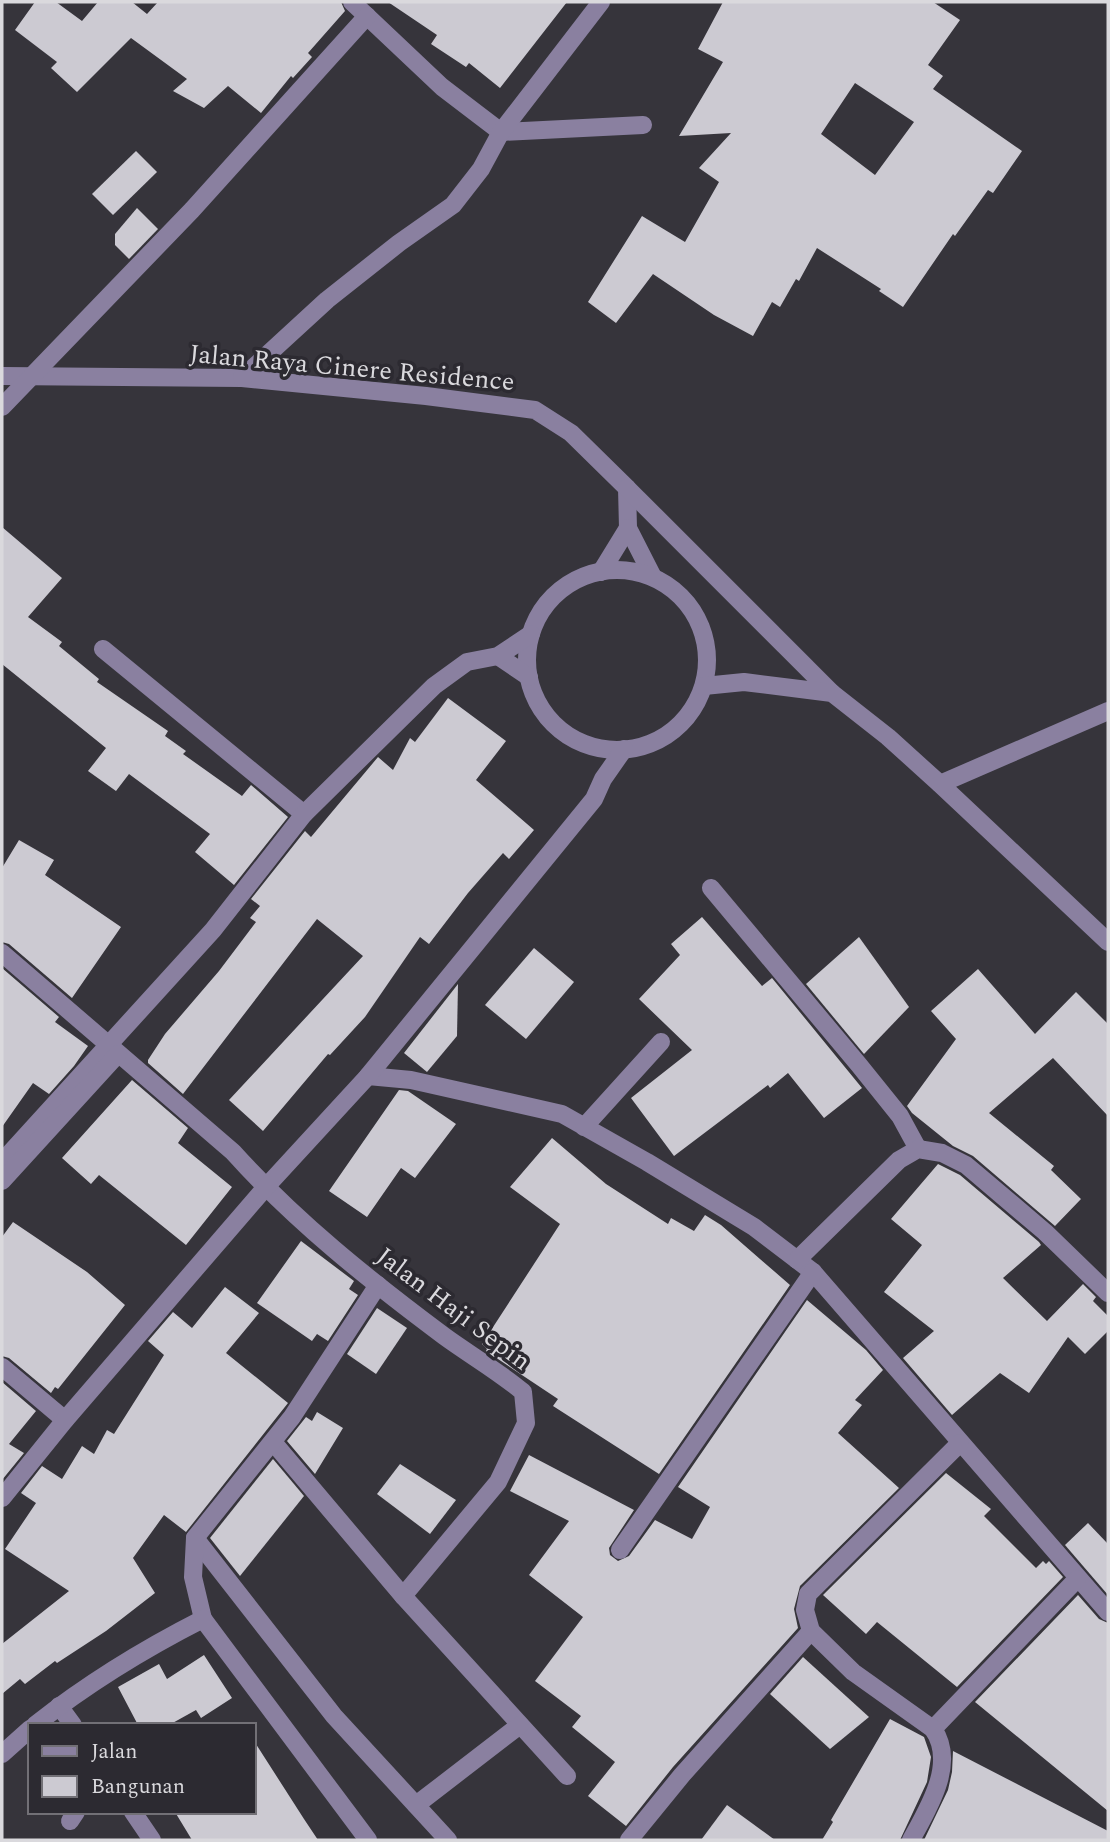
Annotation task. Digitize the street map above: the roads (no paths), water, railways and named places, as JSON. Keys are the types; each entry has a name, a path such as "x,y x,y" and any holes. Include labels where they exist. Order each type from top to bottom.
{"street":[{"path":"352,2 442,87 501,132 643,124"},
{"path":"242,378 327,300 399,243 453,205 481,169 501,132 601,2"},
{"path":"2,407 192,210 367,16"},
{"name":"Jalan Raya Cinere Residence","path":"2,376 242,378 535,410 571,433 832,693 888,737 1108,942"},
{"path":"627,488 628,528 653,577"},
{"path":"601,572 628,528"},
{"path":"632,571 653,577 680,596 699,622 706,642 704,686 695,705 682,723 665,736 645,745 624,749 603,748 582,742 563,731 547,716 529,677 527,655 539,614 552,597 569,583 601,572 632,571"},
{"path":"2,1181 213,930 304,814 434,686 467,662 498,656 531,634"},
{"path":"103,649 304,814"},
{"path":"498,656 529,677"},
{"path":"707,664 744,682"},
{"path":"704,686 744,682 832,693"},
{"path":"940,784 1108,711"},
{"path":"603,748 603,779"},
{"path":"2,1498 65,1420 265,1188 368,1076 594,799 603,779 624,749"},
{"path":"711,888 900,1116 918,1149"},
{"name":"Jalan Haji Sepin","path":"2,953 233,1152 265,1188 378,1285 447,1338 499,1371 523,1392 526,1423 498,1482 403,1596"},
{"path":"584,1127 661,1042"},
{"path":"2,1162 113,1049"},
{"path":"368,1076 411,1080 562,1114 754,1227 813,1272 1108,1612"},
{"path":"797,1260 899,1160 918,1149 942,1153 966,1165 1045,1232 1108,1293"},
{"path":"620,1550 813,1272"},
{"path":"368,1840 203,1619 193,1577 195,1538 292,1417 378,1285"},
{"path":"2,1367 65,1420"},
{"path":"273,1442 403,1596 567,1776"},
{"path":"911,1840 936,1793 943,1752 940,1738 933,1729 852,1672 811,1632 805,1610 808,1594 960,1443"},
{"path":"195,1538 334,1716 448,1840"},
{"path":"933,1729 1077,1579"},
{"path":"38,1723 59,1706 164,1639 203,1619"},
{"path":"629,1840 682,1775 811,1632"},
{"path":"59,1706 72,1723"},
{"path":"416,1805 520,1725"},
{"path":"2,1754 28,1731"},
{"path":"134,1814 152,1840"}]}
